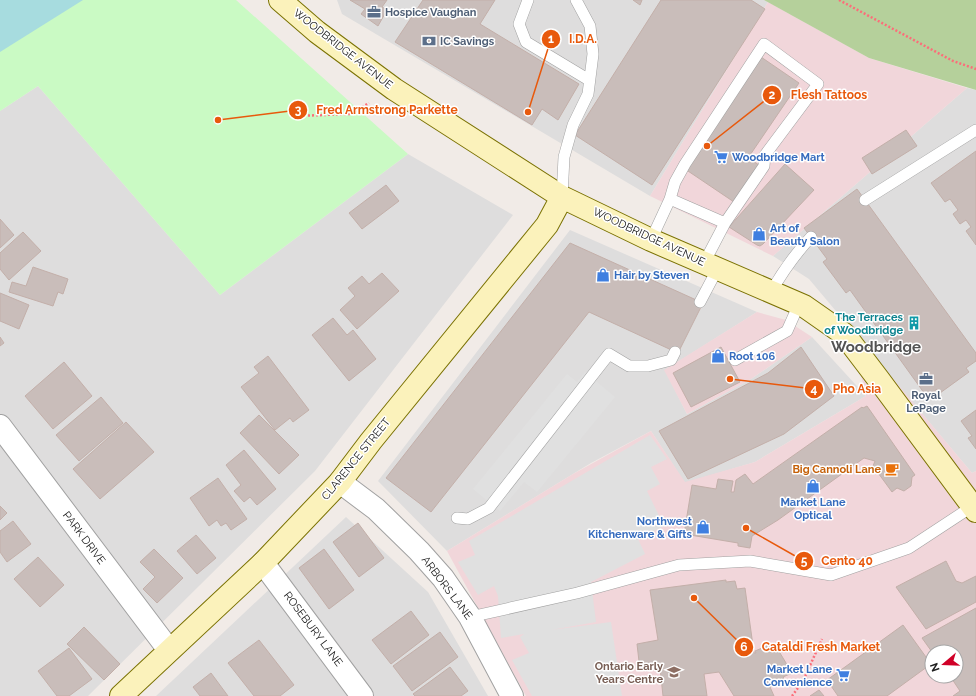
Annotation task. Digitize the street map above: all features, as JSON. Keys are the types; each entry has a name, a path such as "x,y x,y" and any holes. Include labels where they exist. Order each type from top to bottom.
{"street":[{"name":"WOODBRIDGE AVENUE","path":"280,0 317,32 394,89 562,197 651,240 804,306 844,334 975,508"},
{"name":"CLARENCE STREET","path":"121,696 263,563 340,482 371,441 547,225 562,197"},
{"name":"PARK DRIVE","path":"0,426 169,650"},
{"name":"ARBORS LANE","path":"340,482 376,509 419,551 443,578 470,617 512,696"},
{"name":"ROSEBURY LANE","path":"263,563 362,696"}],"lane":[{"path":"528,0 519,24 526,42 590,80"},
{"path":"562,197 564,157 573,125 588,94 593,54 590,26 576,0"},
{"path":"651,240 670,199 675,182 685,164 764,44 818,84 765,155 764,166 725,223 700,302"},
{"path":"865,200 976,130"},
{"path":"670,199 725,223"},
{"path":"771,292 796,252 811,237"},
{"path":"735,360 787,331 799,304"},
{"path":"457,518 468,519 489,508 609,354 629,366 648,366 671,360 675,352"},
{"path":"470,617 577,593 679,565 750,560 831,575 909,548 975,508"}],"path":[{"path":"839,0 953,61 976,70"},
{"path":"296,116 351,114 369,103"},
{"path":"792,696 803,681 822,639"}],"shaded area":[{"path":"337,0 764,0 768,2 650,196 342,14"},
{"path":"768,2 869,58 967,88 773,256 650,196"},
{"path":"38,86 220,295 408,154 513,215 315,471 88,696 0,696 0,111"},
{"path":"967,88 976,90 976,471 972,473 809,279 773,256"},
{"path":"570,230 757,312 665,370 687,414 751,379 812,337 866,396 755,462 685,483 651,431 591,463 447,551 378,481"},
{"path":"757,312 786,320 812,337 751,379 687,414 664,370"},
{"path":"849,326 972,473 976,471 976,696 526,696 447,551 573,474 651,431 685,482 755,462 866,396"},
{"path":"585,372 615,397 537,492 524,482 500,511 473,489 567,374 577,382"},
{"path":"650,435 667,459 651,467 660,484 647,491 664,526 638,539 645,554 591,582 596,622 551,630 611,622 622,696 532,696 512,660 529,653 520,637 524,634 501,638 498,596 494,586 478,595 458,562 475,555 469,541"},
{"path":"346,517 428,592 488,696 156,696"}],"green space":[{"path":"0,0 236,0 408,154 220,295 38,86 0,111"},
{"path":"764,0 976,0 976,90 869,58"}],"water":[{"path":"0,0 83,0 0,52"}],"building":[{"name":"Hospice Vaughan","path":"350,0 387,0 382,7 387,10 378,26 361,14 365,9"},
{"path":"423,0 495,0 480,24 579,84 558,120 542,109 532,125 395,42"},
{"path":"633,0 642,0 640,5"},
{"path":"661,0 751,0 765,9 652,185 575,135"},
{"path":"761,57 799,83 748,158 759,165 734,202 685,169"},
{"path":"906,130 917,146 872,174 862,158"},
{"path":"976,151 976,245 966,231 971,227 966,220 960,224 953,214 958,210 950,199 945,202 931,183"},
{"path":"785,164 814,190 760,246 729,227"},
{"path":"386,185 399,201 362,229 349,213"},
{"name":"The Terraces of Woodbridge","path":"857,189 976,353 976,361 966,368 969,372 940,393 937,389 927,397 850,290 846,293 823,262 827,259 804,228"},
{"path":"0,219 14,235 0,248"},
{"path":"23,232 41,251 9,280 0,269 0,253"},
{"path":"570,243 703,303 678,353 589,312 431,512 386,478"},
{"path":"33,267 68,279 63,294 58,292 53,306 9,292 12,282 26,286"},
{"path":"382,273 399,291 357,329 340,310 355,296 348,288 362,276 369,284"},
{"path":"0,293 29,305 19,329 0,321"},
{"path":"333,318 347,335 353,330 376,359 349,381 312,335"},
{"path":"0,337 4,343 0,346"},
{"path":"721,347 740,382 691,407 673,373"},
{"path":"801,347 834,396 784,434 688,479 659,431 768,373"},
{"path":"268,356 309,410 293,422 290,418 275,430 241,387 259,373 254,367"},
{"path":"64,362 92,396 53,429 25,396"},
{"path":"101,397 123,423 79,461 56,435"},
{"path":"867,406 915,475 912,477 911,486 904,491 897,488 892,492 873,466 875,461 864,458 778,520 752,536 750,548 738,546 738,543 684,534 692,485 716,489 718,479 733,481 731,492 734,492 736,480 745,474 753,484 862,407"},
{"path":"976,410 976,449 968,438 972,436 961,421"},
{"path":"259,415 299,455 279,474 240,433"},
{"path":"126,422 154,452 100,499 73,469"},
{"path":"244,450 276,489 257,505 250,497 244,502 234,491 241,485 226,465"},
{"path":"218,478 247,519 231,530 226,523 221,526 217,520 209,526 190,498"},
{"path":"0,506 7,513 0,520"},
{"path":"13,521 31,544 7,562 0,552 0,531"},
{"path":"358,523 384,558 359,577 333,542"},
{"path":"196,535 216,558 197,574 177,551"},
{"path":"154,549 183,578 157,603 143,589 155,577 140,562"},
{"path":"324,549 354,590 329,609 299,568"},
{"path":"38,557 64,585 40,607 14,579"},
{"path":"946,561 956,581 962,583 976,576 976,602 926,629 896,587"},
{"path":"726,580 726,582 735,581 737,589 745,588 754,653 756,653 755,651 774,643 792,673 783,677 784,678 770,687 774,696 734,696 719,672 704,674 707,696 663,696 660,668 640,670 637,644 658,640 650,590"},
{"path":"976,608 976,696 953,696 960,691 955,684 964,684 964,644 926,644 922,638"},
{"path":"411,611 429,635 391,664 372,640"},
{"path":"903,625 924,654 924,669 887,696 838,696 827,680"},
{"path":"84,627 120,664 104,680 67,644"},
{"path":"440,632 458,657 412,691 393,666"},
{"path":"259,640 294,685 280,696 254,696 228,663"},
{"path":"69,648 92,679 69,696 57,696 38,671"},
{"path":"450,667 468,691 461,696 415,696 413,694"},
{"path":"211,673 228,696 200,696 193,687"},
{"path":"819,690 824,696 810,696"}],"place":[{"name":"Hospice Vaughan","path":"374,12"},
{"name":"IC Savings","path":"429,41"},
{"name":"I.D.A.","path":"528,112"},
{"name":"Fred Armstrong Parkette","path":"218,120"},
{"name":"Flesh Tattoos","path":"707,146"},
{"name":"Woodbridge Mart","path":"721,157"},
{"name":"Art of Beauty Salon","path":"759,234"},
{"name":"Hair by Steven","path":"603,275"},
{"name":"The Terraces of Woodbridge","path":"914,323"},
{"name":"Root 106","path":"718,356"},
{"name":"Pho Asia","path":"730,379"},
{"name":"Royal LePage","path":"926,379"},
{"name":"Big Cannoli Lane","path":"892,469"},
{"name":"Market Lane Optical","path":"813,486"},
{"name":"Northwest Kitchenware & Gifts","path":"703,527"},
{"name":"Cento 40","path":"746,528"},
{"name":"Cataldi Fresh Market","path":"694,598"},
{"name":"Ontario Early Years Centre","path":"674,672"},
{"name":"Market Lane Convenience","path":"843,675"}],"district":[{"name":"Woodbridge","path":"876,347"}]}
